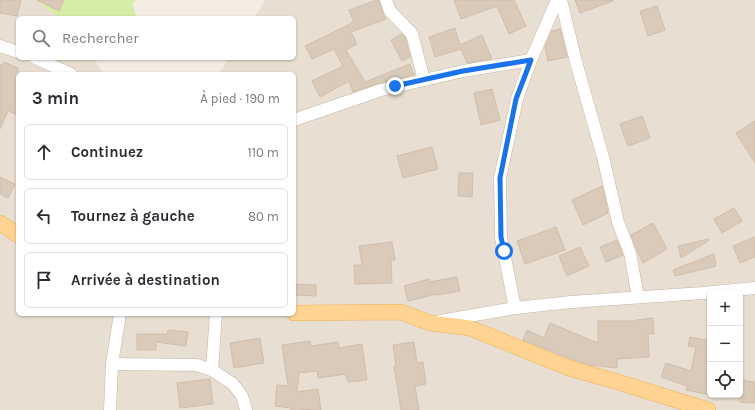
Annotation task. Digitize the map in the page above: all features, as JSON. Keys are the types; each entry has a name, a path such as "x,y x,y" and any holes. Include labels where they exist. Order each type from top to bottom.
{"main road":[{"path":"0,223 16,233"},
{"path":"296,313 401,312 430,323 470,328 569,368 708,410"}],"street":[{"path":"386,0 390,11 412,34 424,80"},
{"path":"515,308 501,237 500,178 516,99 557,0"},
{"path":"561,0 576,62 603,157 618,222 630,252 638,297"},
{"path":"0,46 16,51"},
{"path":"40,60 66,72"},
{"path":"296,119 381,90 463,71 531,60"},
{"path":"430,323 515,308 571,302 755,288"},
{"path":"110,410 112,364 120,316"},
{"path":"212,370 216,316"},
{"path":"112,364 197,365 212,370 233,384 242,396 246,410"}],"shaded area":[{"path":"0,0 36,0 57,16 16,16 16,60 94,60 103,72 16,72 16,316 296,316 296,72 220,72 228,60 296,60 296,16 255,16 265,0 755,0 755,410 0,410"}],"green space":[{"path":"36,0 136,0 132,4 136,16 57,16"}],"building":[{"path":"0,0 21,0 17,16 0,13"},
{"path":"37,0 64,0 59,11"},
{"path":"379,0 386,19 351,32 357,44 346,50 365,82 410,64 414,75 379,83 353,92 349,81 320,97 312,81 343,66 334,49 312,59 305,46 354,22 349,10"},
{"path":"454,0 514,0 526,26 509,34 497,6 461,19"},
{"path":"575,0 612,0 613,1 580,13"},
{"path":"657,6 665,30 648,36 640,11"},
{"path":"455,28 460,45 482,35 492,59 467,63 461,49 435,57 429,37"},
{"path":"560,29 567,57 548,61 545,47 552,31"},
{"path":"402,34 405,38 410,57 402,61 391,40"},
{"path":"4,62 18,68 18,72 16,72 16,114 8,111 0,129 0,64 3,66"},
{"path":"492,89 500,120 481,125 474,93"},
{"path":"642,116 650,138 628,146 620,124"},
{"path":"755,121 755,163 736,133"},
{"path":"432,147 438,169 403,178 397,156"},
{"path":"459,173 473,173 472,197 458,196"},
{"path":"0,177 15,184 8,198 0,194"},
{"path":"602,186 608,213 583,225 572,200"},
{"path":"734,208 742,221 722,233 714,219"},
{"path":"653,223 667,249 643,263 631,235"},
{"path":"556,227 565,250 525,264 517,241"},
{"path":"755,237 755,257 740,263 733,246"},
{"path":"708,239 708,241 681,258 678,246"},
{"path":"617,240 623,255 606,262 600,247"},
{"path":"392,242 395,260 391,260 392,283 355,284 354,265 362,265 359,246"},
{"path":"580,247 589,266 567,276 559,256"},
{"path":"714,254 716,266 675,276 673,270"},
{"path":"457,277 460,291 437,294 408,301 404,286 429,279 429,282"},
{"path":"296,284 316,285 316,296 296,295"},
{"path":"653,318 654,334 648,334 649,357 617,359 617,368 590,365 523,340 527,330 544,338 550,323 598,343 598,321 637,321 636,320"},
{"path":"168,330 188,332 186,346 156,342 156,350 137,350 137,334 167,334"},
{"path":"690,337 707,340 707,394 686,390 687,386 661,377 666,363 691,371 696,347 688,346"},
{"path":"260,338 264,363 234,368 230,343"},
{"path":"310,341 311,346 338,342 339,348 362,344 367,380 348,382 346,374 318,378 317,371 299,373 297,392 318,389 321,410 291,410 291,408 275,406 277,385 288,386 282,345"},
{"path":"414,342 417,363 423,362 426,384 415,386 419,410 401,410 394,366 396,366 393,345"},
{"path":"210,379 213,404 180,408 177,383"},
{"path":"743,380 755,382 755,403 740,402 740,398 743,398"}],"route":[{"path":"395,86 463,71 531,60 516,99 500,178 501,237 504,251"}]}
